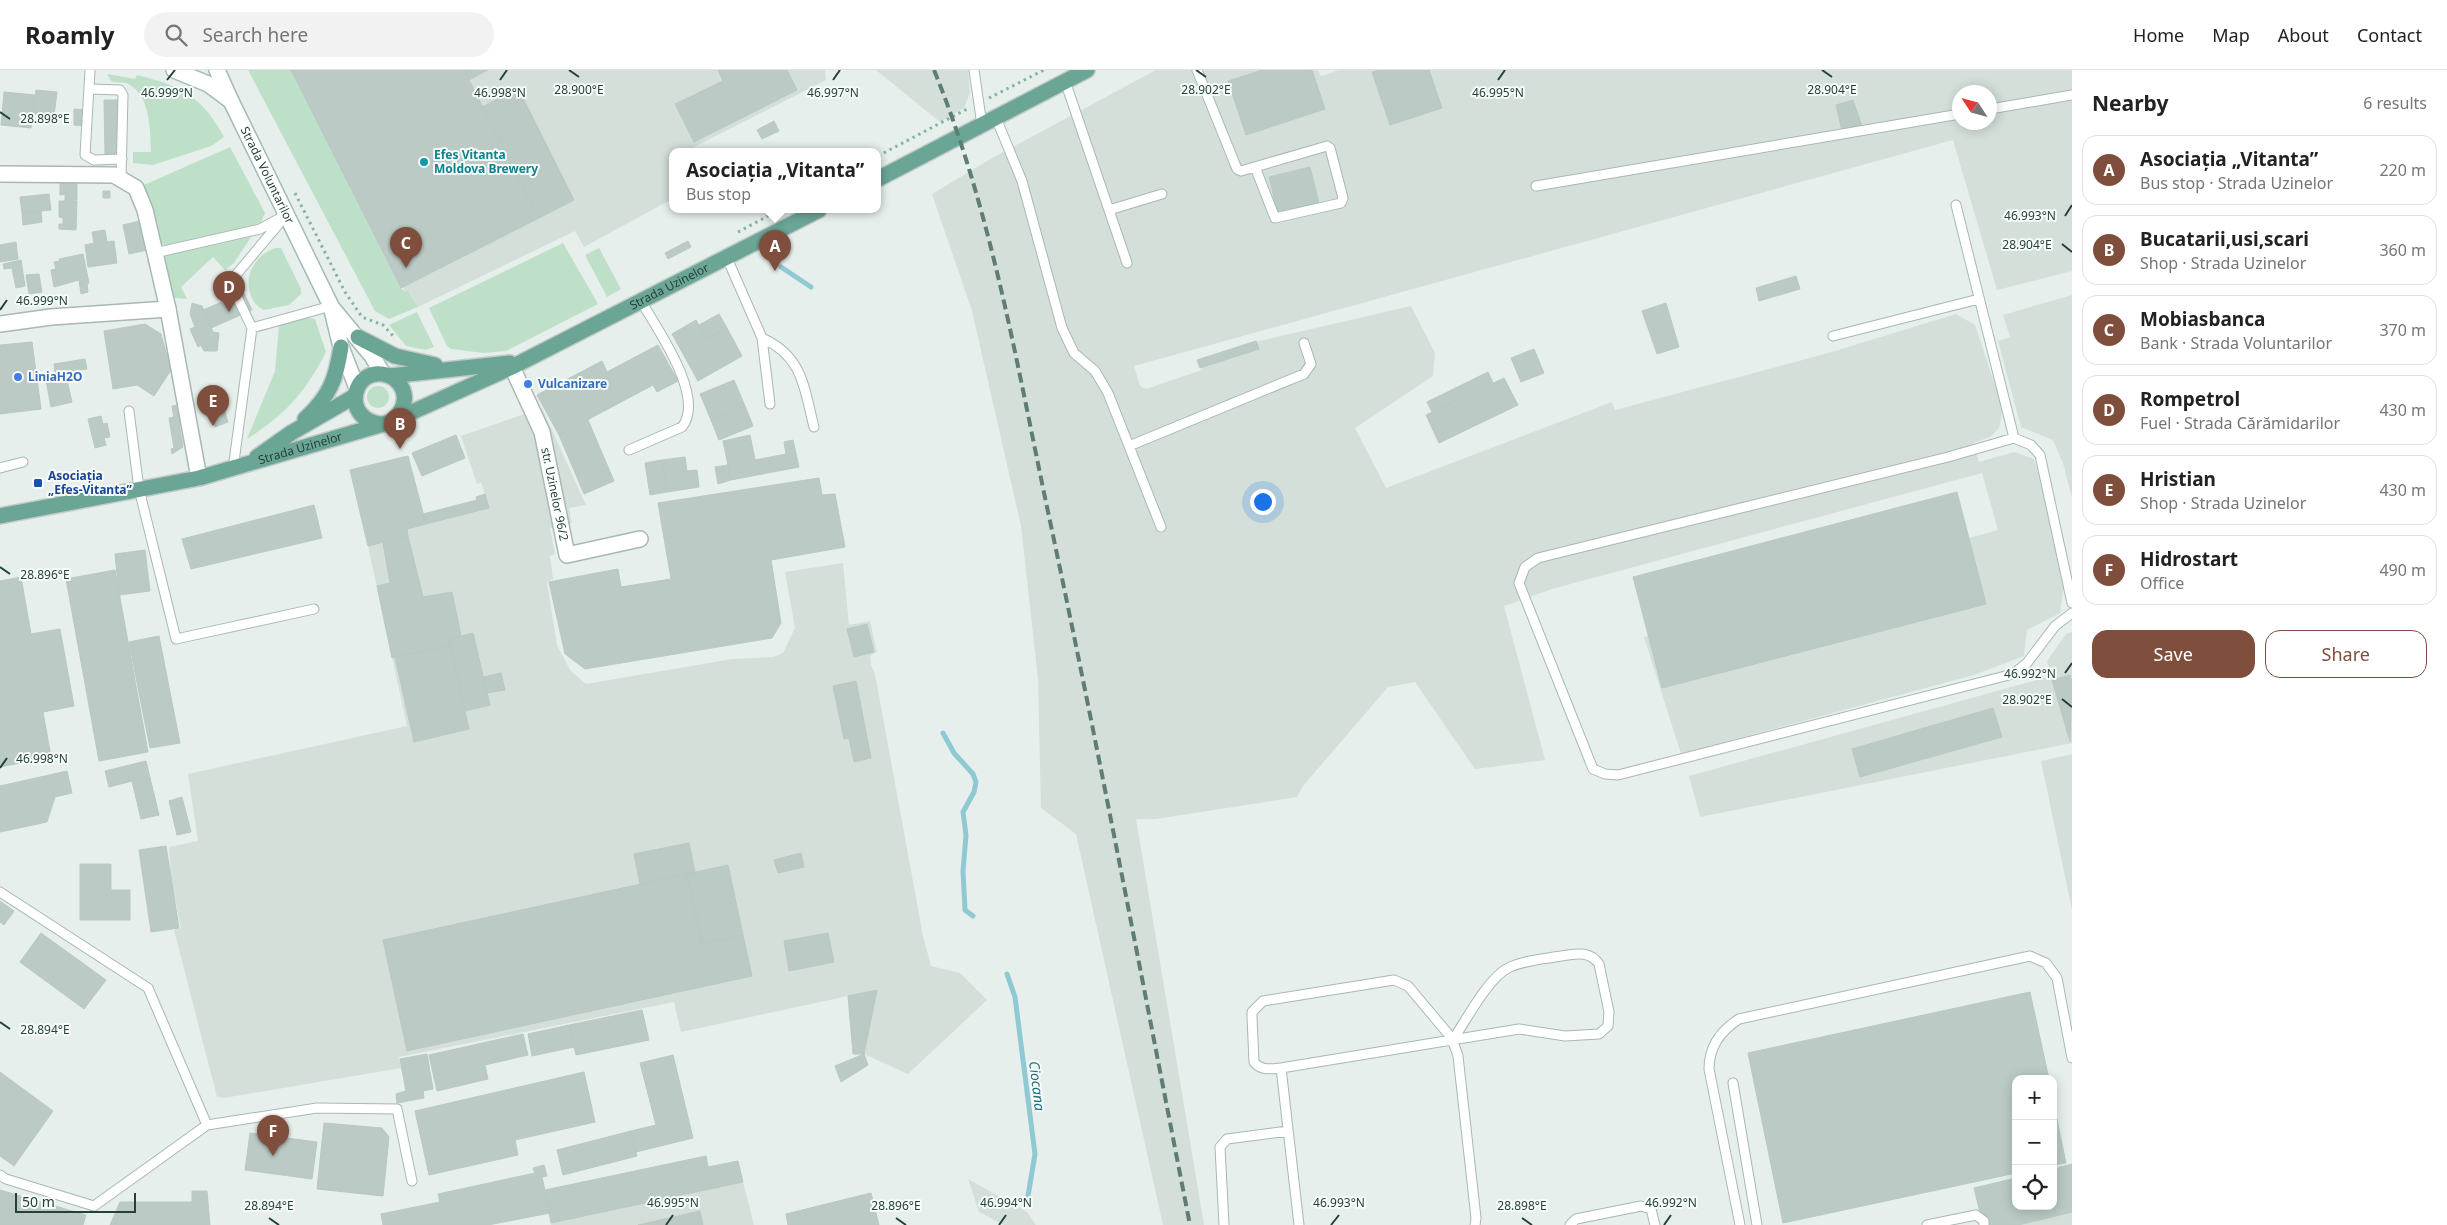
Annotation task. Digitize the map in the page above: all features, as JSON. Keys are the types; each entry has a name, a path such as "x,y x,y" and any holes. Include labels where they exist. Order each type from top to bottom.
{"main road":[{"path":"881,177 1087,70"},
{"name":"Strada Uzinelor","path":"0,516 199,478 395,419 515,364 813,213"},
{"path":"358,337 395,356 451,368"},
{"path":"291,433 330,390 337,371 341,347"},
{"name":"Strada Uzinelor","path":"386,375 515,364"},
{"path":"380,424 366,420 357,410 356,392 367,377 386,375 396,380 404,392 403,407 395,419"},
{"name":"Strada Uzinelor","path":"239,467 356,392"}],"street":[{"name":"Strada Voluntarilor","path":"174,70 208,84 231,101 331,306 341,347 356,392"},
{"path":"217,70 231,101"},
{"path":"0,174 114,175 126,180 140,194 168,309 199,478"},
{"name":"Strada Voluntarilor","path":"331,306 358,337 386,375"},
{"path":"0,324 51,317 168,309"},
{"name":"str. Uzinelor 96/2","path":"515,364 542,432 567,555 640,539"}],"lane":[{"path":"90,70 85,155 94,160 122,159"},
{"path":"974,70 982,125"},
{"path":"1197,70 1237,169 1241,171 1327,146 1330,148 1342,201 1275,218 1255,167"},
{"path":"1065,82 1127,263"},
{"path":"89,89 120,90 123,95 122,159 126,180"},
{"path":"1997,108 2072,95"},
{"path":"1536,186 1952,115"},
{"path":"996,118 1022,181 1062,328 1074,353 1095,371 1101,380 1161,527"},
{"path":"1109,210 1162,194"},
{"path":"1956,205 2014,438"},
{"path":"155,254 260,229 287,214"},
{"path":"239,467 252,328 230,282 287,214"},
{"path":"726,258 762,338 770,404"},
{"path":"1833,336 1979,299"},
{"path":"629,450 682,427 688,413 682,375 641,301"},
{"path":"252,328 331,306"},
{"path":"762,338 784,350 797,365 814,427"},
{"path":"1129,446 1304,374 1311,364 1304,343"},
{"path":"129,411 139,489 176,639 314,609"},
{"path":"2072,603 2040,455 2031,445 2014,438 1948,457 1538,558 1525,567 1519,583 1593,769 1605,774 1618,775 2012,674 2027,663 2055,626 2072,613"},
{"path":"0,468 22,462"},
{"path":"0,892 148,988 207,1125"},
{"path":"1452,1041 1491,984 1508,968 1519,964 1578,953 1594,957 1599,964 1609,1012 1608,1026 1599,1034 1565,1036 1519,1029 1452,1041 1281,1068 1260,1068 1254,1062 1252,1017 1259,1004 1263,1001 1394,980 1408,986 1452,1041 1458,1056 1476,1218 1475,1225"},
{"path":"1740,1225 1709,1064 1712,1048 1717,1040 1726,1028 1739,1018 2030,956 2046,963 2057,978 2072,1058"},
{"path":"1281,1068 1299,1225"},
{"path":"1733,1083 1757,1225"},
{"path":"0,1175 6,1179 94,1206 207,1125 317,1108 397,1109 412,1181"},
{"path":"1224,1225 1220,1147 1227,1140 1288,1131"},
{"path":"1570,1225 1576,1219 1641,1206 1651,1209 1655,1225"},
{"path":"1927,1225 1976,1215 1984,1221 1984,1225"}],"path":[{"path":"881,154 1044,70"},
{"path":"291,185 345,292 362,317 383,324 400,342"},
{"path":"737,233 774,213"}],"shaded area":[{"name":"Efes Vitanta Moldova Brewery","path":"294,70 825,70 826,80 693,148 669,148 669,201 584,247 575,231 418,307 409,291 405,292"},
{"path":"876,70 968,70 970,93 964,108 940,122"},
{"path":"1156,70 1318,70 1321,76 1339,70 2072,70 2072,271 1997,290 1953,140 1134,366 1140,386 1146,389 1202,370 1199,361 1251,343 1411,306 1435,353 1433,376 1355,428 1386,488 1612,402 1615,410 1825,354 1956,314 1975,325 2003,409 1999,428 1990,437 1973,443 1979,462 2014,452 2034,459 2070,586 2063,591 2060,613 2027,630 2024,656 1974,675 1681,754 1644,637 1804,593 1802,584 1998,530 1982,473 1552,589 1504,606 1545,760 1475,769 1415,682 1388,687 1303,786 1297,797 1156,819 1136,819 1204,1225 1163,1225 1076,834 1041,808 1038,679 1021,526 972,311 932,194 994,157"},
{"path":"2072,295 2072,498 2063,463 2053,440 2021,427 1998,341 2010,337 2003,315"},
{"path":"542,408 586,505 569,508 572,523 550,528 555,554 550,556 553,579 547,582 557,645 570,670 586,684 732,659 773,657 783,653 795,628 785,572 843,563 849,625 870,621 877,652 870,656 871,665 875,674 923,936 931,966 960,973 987,1000 908,1074 864,1054 876,990 681,1032 674,1002 399,1057 401,1068 224,1098 217,1097 174,930 181,928 171,879 169,847 198,841 188,774 407,726 368,546 408,536 407,529 489,508 481,482 477,484 461,436"},
{"path":"2072,632 2072,743 1700,817 1689,776 2051,676 2047,661 2066,634"},
{"path":"2072,754 2072,910 2041,761"},
{"path":"2072,1165 2072,1225 2009,1225 2015,1210 2057,1210 2057,1197"},
{"path":"968,1179 1027,1212 1036,1225 1004,1225 979,1212"},
{"path":"743,1182 754,1225 551,1225 551,1223"}],"green space":[{"path":"248,70 291,70 400,287 405,292 408,290 418,307 389,319 375,311"},
{"path":"107,74 135,79 137,75 178,89 198,102 216,123 224,137 211,146 153,165 133,163 133,152 151,152 146,106 137,91 128,84 111,81"},
{"path":"230,147 265,213 261,223 166,246 155,240 144,185"},
{"path":"251,237 234,263 225,270 213,257 181,287 187,299 172,298 161,257"},
{"path":"563,243 598,304 506,351 484,353 451,349 447,346 429,308"},
{"path":"281,248 301,289 301,294 289,305 264,310 259,308 251,296 249,288 250,274 252,267 257,261 268,251"},
{"path":"599,248 621,289 607,297 585,255"},
{"path":"417,312 434,347 425,350 406,346 389,325"},
{"path":"303,317 315,319 326,352 310,379 293,402 273,421 247,439 275,371 279,325"},
{"path":"378,386 386,389 389,397 386,405 378,408 370,405 367,397 370,389"}],"building":[{"name":"Efes Vitanta Moldova Brewery","path":"291,70 464,70 539,218 401,288"},
{"path":"464,70 488,70 469,80"},
{"path":"718,70 787,70 797,90 694,142 675,104 723,81"},
{"path":"1263,70 1312,70 1325,109 1246,135 1228,81"},
{"path":"1379,70 1429,70 1442,108 1390,125 1372,72"},
{"path":"518,88 574,200 539,218 482,107"},
{"path":"36,90 57,92 54,116 33,114"},
{"path":"4,92 35,95 31,128 1,125"},
{"path":"104,100 119,100 119,155 105,155"},
{"path":"1853,100 1863,129 1843,135 1836,105"},
{"path":"74,109 85,110 84,126 74,125"},
{"path":"774,121 779,131 762,139 757,130"},
{"path":"1310,167 1319,203 1278,214 1269,177"},
{"path":"77,180 77,200 65,201 65,194 60,195 60,181"},
{"path":"103,191 110,191 110,198 103,198"},
{"path":"49,194 51,210 22,213 20,197"},
{"path":"59,201 77,201 76,230 59,229 59,224 63,224 63,218 59,217"},
{"path":"41,211 42,222 23,225 22,213"},
{"path":"140,221 147,250 129,254 123,225"},
{"path":"105,230 107,242 114,241 117,263 88,267 85,245 94,243 92,232"},
{"path":"688,241 691,247 668,259 665,253"},
{"path":"16,242 18,259 0,262 0,245"},
{"path":"83,254 89,283 87,284 88,292 81,294 79,280 54,287 51,270 56,269 54,262 60,261 59,259"},
{"path":"21,260 25,286 16,288 12,268 4,269 3,264"},
{"path":"39,274 42,292 29,294 26,275"},
{"path":"1796,276 1800,289 1759,301 1756,288"},
{"path":"244,293 252,310 211,328 203,310"},
{"path":"192,303 202,306 213,332 219,333 217,351 204,351 201,345 198,347 190,329 195,327 190,314"},
{"path":"1666,303 1679,347 1657,354 1642,311"},
{"path":"719,314 727,328 707,339 699,325"},
{"path":"696,320 707,339 727,328 742,356 698,381 672,334"},
{"path":"145,324 161,334 171,370 154,396 137,385 113,389 104,331"},
{"path":"1256,341 1259,349 1200,368 1197,360"},
{"name":"LiniaH2O","path":"32,342 41,409 0,414 0,345"},
{"path":"658,345 678,381 657,392 653,385 559,435 537,395 602,361 607,372"},
{"path":"1534,349 1544,373 1521,382 1511,358"},
{"path":"85,359 87,369 55,373 54,364"},
{"path":"65,371 72,402 51,407 45,375"},
{"path":"1488,372 1493,383 1432,412 1427,402"},
{"path":"1504,378 1518,405 1439,443 1426,415"},
{"path":"734,380 745,406 711,420 700,394"},
{"path":"179,405 182,422 175,424 172,406"},
{"path":"223,405 228,422 215,427 210,409"},
{"path":"745,406 753,426 719,440 711,420"},
{"path":"101,416 103,424 107,423 110,437 104,438 106,445 95,448 88,419"},
{"path":"174,417 175,424 179,423 183,447 172,454 171,449 174,448 169,418"},
{"path":"588,420 614,481 584,494 559,435"},
{"path":"456,435 465,458 422,476 412,453"},
{"path":"750,435 755,460 786,454 784,442 793,440 799,467 731,480 723,441"},
{"path":"408,456 426,524 407,529 408,536 368,546 350,470"},
{"path":"685,457 687,471 697,470 699,487 667,492 662,460"},
{"path":"662,460 667,492 650,495 645,463"},
{"path":"728,465 731,480 718,484 715,467"},
{"path":"819,478 822,495 835,494 845,547 771,560 781,623 772,638 585,669 565,654 549,582 618,569 621,587 671,579 658,503"},
{"path":"1957,492 1986,604 1662,688 1633,577"},
{"path":"485,494 489,508 426,524 423,514 477,500 476,497"},
{"path":"314,505 322,538 191,569 182,539"},
{"path":"408,536 423,597 452,592 461,636 449,639 450,645 392,658 377,586 390,583 383,543"},
{"path":"145,550 150,591 119,595 115,554"},
{"path":"115,570 148,752 99,761 66,579"},
{"path":"21,577 31,634 60,629 74,706 43,712 51,757 0,767 0,581"},
{"path":"867,624 874,652 854,657 847,629"},
{"path":"473,633 490,705 465,711 449,639"},
{"path":"159,636 180,743 150,748 129,642"},
{"path":"450,645 469,729 414,742 395,657"},
{"path":"501,673 505,690 487,693 484,677"},
{"path":"2070,675 2072,682 2070,741 2052,680"},
{"path":"856,681 871,758 854,762 849,738 844,739 833,686"},
{"path":"1993,708 2002,737 1860,777 1852,749"},
{"path":"146,761 159,815 141,819 132,781 109,787 105,771"},
{"path":"67,771 72,793 55,797 47,822 0,832 0,786"},
{"path":"182,797 191,832 177,835 169,801"},
{"path":"689,843 695,872 640,884 634,854"},
{"path":"166,846 179,928 151,932 139,850"},
{"path":"801,853 804,867 778,873 774,860"},
{"path":"80,864 111,864 111,890 130,890 130,920 80,920"},
{"path":"728,865 743,935 702,944 687,874"},
{"path":"687,874 702,944 743,935 752,976 407,1051 383,940"},
{"path":"0,901 14,911 4,925 0,922"},
{"path":"41,933 106,980 84,1009 20,962"},
{"path":"828,933 834,962 789,971 784,941"},
{"path":"877,990 864,1054 853,1054 848,996"},
{"path":"2030,992 2048,1075 2012,1075 2012,1174 1783,1223 1748,1053"},
{"path":"642,1010 649,1040 576,1055 569,1025"},
{"path":"569,1025 574,1047 532,1056 528,1034"},
{"path":"523,1034 528,1055 485,1065 488,1079 437,1091 429,1055"},
{"path":"427,1054 433,1089 423,1091 424,1098 397,1103 396,1094 406,1091 400,1059"},
{"path":"864,1054 868,1065 841,1082 835,1066"},
{"path":"673,1055 693,1138 636,1152 631,1131 656,1125 640,1063"},
{"path":"0,1072 53,1111 14,1166 0,1156"},
{"path":"584,1072 595,1122 515,1140 518,1155 429,1175 415,1111"},
{"path":"2057,1119 2066,1163 2057,1164"},
{"path":"324,1123 382,1128 389,1137 383,1196 317,1189"},
{"path":"631,1131 637,1156 563,1175 557,1150"},
{"path":"250,1133 317,1142 312,1179 245,1170"},
{"path":"706,1156 708,1167 738,1161 743,1182 551,1223 545,1190"},
{"path":"2072,1164 2072,1212 2018,1225 1983,1225 1974,1188 2012,1179 2012,1210 2057,1210 2057,1168"},
{"path":"544,1165 547,1176 542,1177 550,1213 488,1225 383,1225 381,1214 440,1202 438,1194 535,1173 533,1168"},
{"path":"0,1190 86,1215 83,1225 0,1225"},
{"path":"192,1191 207,1191 210,1225 110,1225 120,1202 192,1202"},
{"path":"871,1193 879,1225 788,1225 786,1214"},
{"path":"700,1211 703,1225 638,1225"}],"waterway":[{"name":"Ciocana","path":"781,267 811,287"},
{"name":"Ciocana","path":"943,733 954,753 973,774 976,782 974,792 963,812 966,835 963,871 965,910 973,916"},
{"name":"Ciocana","path":"1007,974 1015,997 1035,1154 1027,1202"}],"railway":[{"path":"934,70 954,123 987,231 1013,341 1102,776 1190,1225"}],"place":[{"name":"Efes Vitanta Moldova Brewery","path":"424,162"},
{"name":"Mobiasbanca","path":"406,268"},
{"name":"Asociația „Vitanta”","path":"775,271"},
{"name":"Rompetrol","path":"229,312"},
{"name":"LiniaH2O","path":"18,377"},
{"name":"Vulcanizare","path":"528,384"},
{"name":"Hristian","path":"213,426"},
{"name":"Bucatarii,usi,scari","path":"400,449"},
{"name":"Asociația „Efes-Vitanta”","path":"38,483"},
{"name":"Hidrostart","path":"273,1156"}]}
